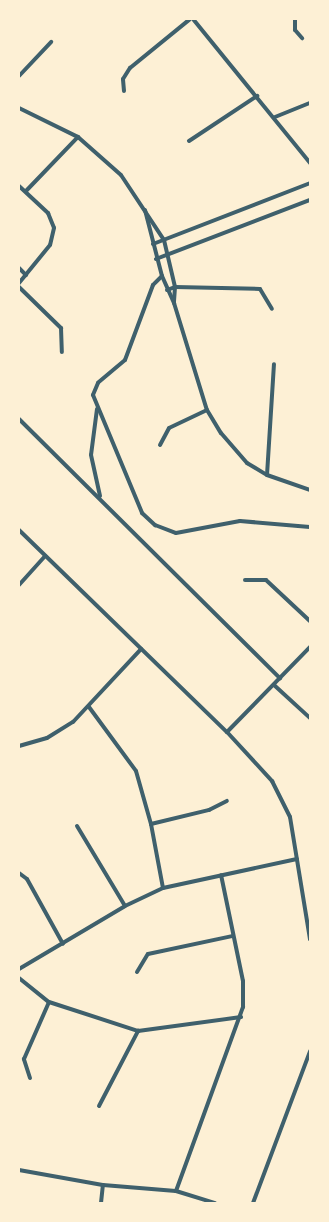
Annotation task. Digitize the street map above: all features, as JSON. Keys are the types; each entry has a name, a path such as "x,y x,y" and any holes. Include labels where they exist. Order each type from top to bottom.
{"street":[{"path":"124,91 123,79 130,68 191,19 275,117 310,163"},
{"path":"295,19 295,30 302,38"},
{"path":"19,76 51,42"},
{"path":"189,141 257,96"},
{"path":"275,117 310,103"},
{"path":"19,108 78,137 121,176 164,240 169,256 175,287 174,303"},
{"path":"26,191 78,137"},
{"path":"153,244 310,183"},
{"path":"19,186 48,213 54,228 50,245 19,283"},
{"path":"156,260 310,200"},
{"path":"145,210 156,260 167,290 174,303 207,410 232,448 267,475 310,490"},
{"path":"19,268 26,275"},
{"path":"162,276 153,286 125,360 94,390 97,408 142,513 160,528 176,533 240,521 310,527"},
{"path":"19,287 61,328 62,352"},
{"path":"167,290 175,287 260,289 272,309"},
{"path":"267,475 274,364"},
{"path":"97,408 91,455 100,496"},
{"path":"160,445 169,428 207,410"},
{"path":"19,420 100,496 280,678"},
{"path":"19,530 227,732 272,781 283,798 308,916 310,939"},
{"path":"19,585 45,556"},
{"path":"245,580 266,580 310,621"},
{"path":"227,732 310,647"},
{"path":"19,746 58,733 89,707 141,649"},
{"path":"274,685 310,718"},
{"path":"89,707 131,761 151,824 163,888"},
{"path":"151,824 209,810 226,802"},
{"path":"77,826 124,906"},
{"path":"19,969 63,944 124,906 163,888 297,859"},
{"path":"19,873 27,878 63,944"},
{"path":"176,1191 241,1016 243,980 221,875"},
{"path":"137,972 148,954 233,936"},
{"path":"19,978 49,1002 138,1031 241,1016"},
{"path":"30,1078 24,1059 49,1002"},
{"path":"99,1106 138,1031"},
{"path":"253,1203 310,1051"},
{"path":"19,1170 102,1185 176,1191 215,1203"},
{"path":"101,1203 102,1185"}]}
